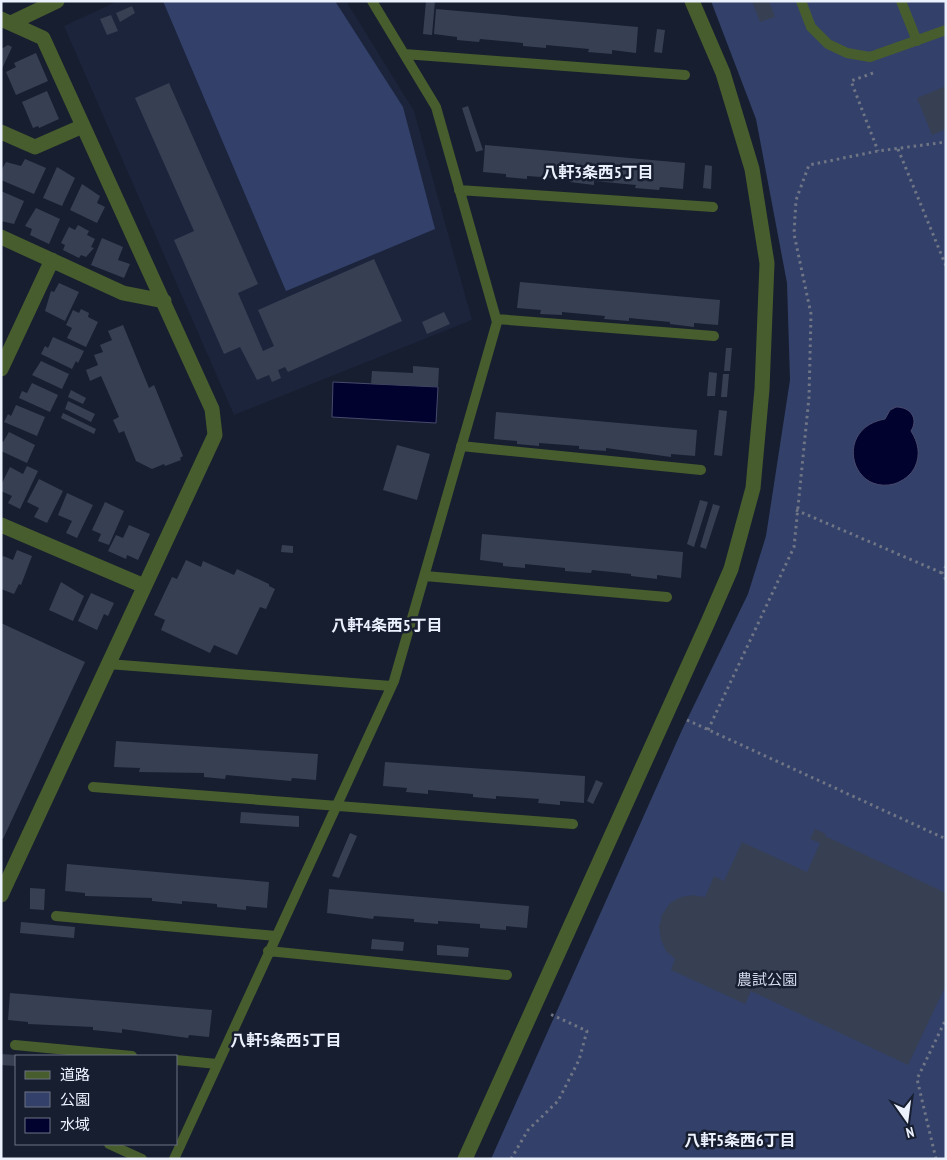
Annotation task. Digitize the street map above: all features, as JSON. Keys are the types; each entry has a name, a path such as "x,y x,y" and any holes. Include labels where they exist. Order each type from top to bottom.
{"street":[{"path":"6,21 57,1"},
{"path":"465,1159 731,569 753,488 762,389 767,263 752,169 723,73 692,1"},
{"path":"1,895 214,434 212,409 43,38 6,21"},
{"path":"1,132 35,147 83,126"},
{"path":"1,237 123,293 164,301"},
{"path":"1,369 52,260"},
{"path":"1,525 144,586"}],"lane":[{"path":"174,1159 391,686 425,576 496,319 436,107 372,1"},
{"path":"801,1 811,27 828,44 847,53 870,57 946,30"},
{"path":"901,1 917,41"},
{"path":"404,54 685,75"},
{"path":"460,190 713,207"},
{"path":"496,319 714,336"},
{"path":"461,446 701,470"},
{"path":"425,576 667,597"},
{"path":"108,664 391,686"},
{"path":"93,787 573,824"},
{"path":"56,916 276,936"},
{"path":"268,951 507,975"},
{"path":"15,1046 120,1055"},
{"path":"178,1060 217,1064"},
{"path":"111,1145 142,1159"}],"path":[{"path":"877,71 851,81 878,152"},
{"path":"708,730 794,547 796,510 809,397 811,314 794,234 796,200 809,165 946,142"},
{"path":"898,149 946,266"},
{"path":"796,510 942,573 946,580"},
{"path":"942,573 946,566"},
{"path":"687,720 946,839"},
{"path":"511,1159 528,1130 558,1101 582,1051 587,1031 549,1014"},
{"path":"936,1159 917,1079 946,1019"}],"shaded area":[{"path":"118,1 346,1 414,111 472,320 234,415 64,26"}],"green space":[{"path":"163,1 335,1 403,107 435,229 286,291"},
{"name":"農試公園","path":"711,1 946,1 946,1159 491,1159 682,730 748,594 766,536 790,380 787,283 756,119"}],"water":[{"path":"333,382 438,387 436,423 332,417"},
{"path":"901,407 912,414 914,422 911,431 917,444 917,462 913,470 904,479 894,484 879,485 867,480 858,471 854,459 854,446 859,434 869,425 885,419 890,410"}],"building":[{"path":"426,1 435,1 432,35 423,34"},
{"path":"752,1 769,1 775,17 760,22"},
{"path":"132,6 135,13 120,22 116,13"},
{"path":"436,9 638,27 636,53 612,50 612,54 588,52 589,49 546,45 546,48 523,46 523,43 480,39 479,42 457,40 457,37 434,34"},
{"path":"111,15 118,31 107,35 100,19"},
{"path":"657,29 665,30 662,53 654,52"},
{"path":"8,45 12,47 1,71 1,49"},
{"path":"36,53 48,81 16,95 6,72 16,67 14,63"},
{"path":"169,83 258,284 238,293 263,351 274,346 258,310 374,259 402,321 288,372 285,367 278,370 281,378 272,382 269,375 257,380 240,347 224,354 174,240 194,231 135,98"},
{"path":"946,86 946,129 932,135 917,98"},
{"path":"47,91 59,119 39,128 38,126 33,128 22,102"},
{"path":"468,106 483,150 476,152 462,108"},
{"path":"485,145 685,163 683,189 660,187 659,190 635,188 636,185 594,181 594,185 570,182 570,179 527,176 527,179 506,177 506,174 483,172"},
{"path":"25,159 46,168 34,194 1,180 1,171 6,162 21,166"},
{"path":"705,165 712,166 711,189 703,188"},
{"path":"57,167 75,178 62,206 43,198"},
{"path":"82,184 100,196 97,203 105,207 97,223 70,210"},
{"path":"1,191 24,201 14,224 1,221"},
{"path":"36,208 60,219 49,244 30,235 32,229 25,226"},
{"path":"78,225 89,231 87,235 95,239 91,247 94,248 86,257 81,255 79,258 63,250 65,245 61,243 69,227 75,230"},
{"path":"102,238 123,247 118,260 130,264 124,278 91,265"},
{"path":"520,282 720,300 718,325 694,323 694,327 670,324 670,322 629,318 629,321 604,319 605,316 562,312 562,315 540,314 541,310 517,308"},
{"path":"59,283 79,292 65,321 45,311 51,291 54,292"},
{"path":"81,309 89,313 88,317 98,322 86,347 67,338 72,328 66,325 73,310 79,313"},
{"path":"444,312 450,324 427,334 422,322"},
{"path":"123,325 149,388 154,385 183,456 180,458 181,460 165,466 164,464 152,469 136,461 124,431 119,433 113,420 119,417 101,376 90,381 86,370 98,365 94,355 103,352 100,345 112,340 108,331"},
{"path":"53,337 84,351 78,363 76,361 72,369 41,354 45,346 48,348"},
{"path":"726,348 732,348 730,371 724,371"},
{"path":"41,361 69,374 62,389 32,375"},
{"path":"413,366 439,368 438,387 371,384 372,371 413,373"},
{"path":"709,372 717,373 715,396 707,396"},
{"path":"723,374 729,374 727,397 721,397"},
{"path":"32,383 58,395 50,412 19,398 22,391 27,393"},
{"path":"71,390 86,398 83,404 68,397"},
{"path":"68,401 95,414 91,422 65,409"},
{"path":"16,405 45,417 37,436 4,422 8,414 11,416"},
{"path":"719,410 727,411 722,456 714,455"},
{"path":"496,412 697,430 695,456 671,454 671,457 606,448 606,451 579,449 579,446 539,443 539,446 517,444 517,441 494,439"},
{"path":"63,413 96,429 94,434 61,418"},
{"path":"9,432 35,445 27,463 1,451 1,441 3,442"},
{"path":"397,445 430,454 417,500 383,490"},
{"path":"27,466 38,471 20,509 8,503 12,496 1,491 1,485 10,467 23,474"},
{"path":"39,479 63,491 47,523 34,517 39,508 27,502"},
{"path":"67,493 93,505 77,538 66,533 72,521 58,515"},
{"path":"700,500 708,502 694,547 687,544"},
{"path":"105,502 124,511 109,545 98,541 101,534 92,530"},
{"path":"713,504 720,506 706,549 700,547"},
{"path":"129,525 150,534 138,560 127,555 126,559 108,551 116,535 123,538"},
{"path":"482,534 683,552 681,578 657,575 657,579 592,570 591,573 565,571 565,568 525,564 525,568 503,566 503,563 480,560"},
{"path":"282,545 293,546 293,553 281,552"},
{"path":"17,550 32,556 21,585 19,584 14,594 1,589 1,559 3,556 13,560"},
{"path":"186,560 201,567 203,561 234,575 237,569 269,584 269,586 275,589 266,609 260,607 237,655 214,645 210,653 161,630 165,620 154,615 172,577 177,579"},
{"path":"61,582 84,596 73,621 49,610"},
{"path":"91,593 114,603 108,616 104,614 97,630 78,621"},
{"path":"1,623 85,662 3,839 1,838"},
{"path":"116,741 318,754 316,780 292,778 291,781 226,775 225,779 204,777 204,773 139,772 140,768 114,767"},
{"path":"385,762 585,776 584,803 560,801 560,805 538,803 539,799 496,796 496,799 473,797 473,794 428,790 428,794 406,792 407,788 383,786"},
{"path":"596,780 603,783 593,804 587,801"},
{"path":"241,812 299,816 299,827 240,823"},
{"path":"815,829 826,834 825,836 946,893 946,985 908,1065 751,991 745,1004 671,970 675,959 666,951 661,940 659,927 662,915 670,903 681,897 693,895 705,897 714,876 724,881 742,842 807,872 820,843 810,839"},
{"path":"350,833 357,836 339,878 332,876"},
{"path":"67,864 269,882 267,908 246,906 246,910 217,907 217,904 182,901 182,904 152,901 152,898 85,896 85,893 65,891"},
{"path":"30,888 45,889 44,910 30,909"},
{"path":"329,889 529,906 527,928 506,926 506,930 480,928 480,924 438,921 438,924 414,922 414,919 374,916 373,919 327,913"},
{"path":"21,922 75,927 74,938 20,933"},
{"path":"372,939 404,942 403,951 371,949"},
{"path":"437,945 469,948 468,957 437,955"},
{"path":"10,993 212,1010 209,1037 189,1035 188,1038 122,1029 122,1033 93,1030 93,1027 28,1024 28,1022 8,1020"},
{"path":"1,1054 16,1055 15,1066 1,1065"}],"district":[{"name":"八軒3条西5丁目","path":"598,172"},
{"name":"八軒4条西5丁目","path":"387,625"},
{"name":"八軒5条西5丁目","path":"286,1040"},
{"name":"八軒5条西6丁目","path":"740,1140"}]}
